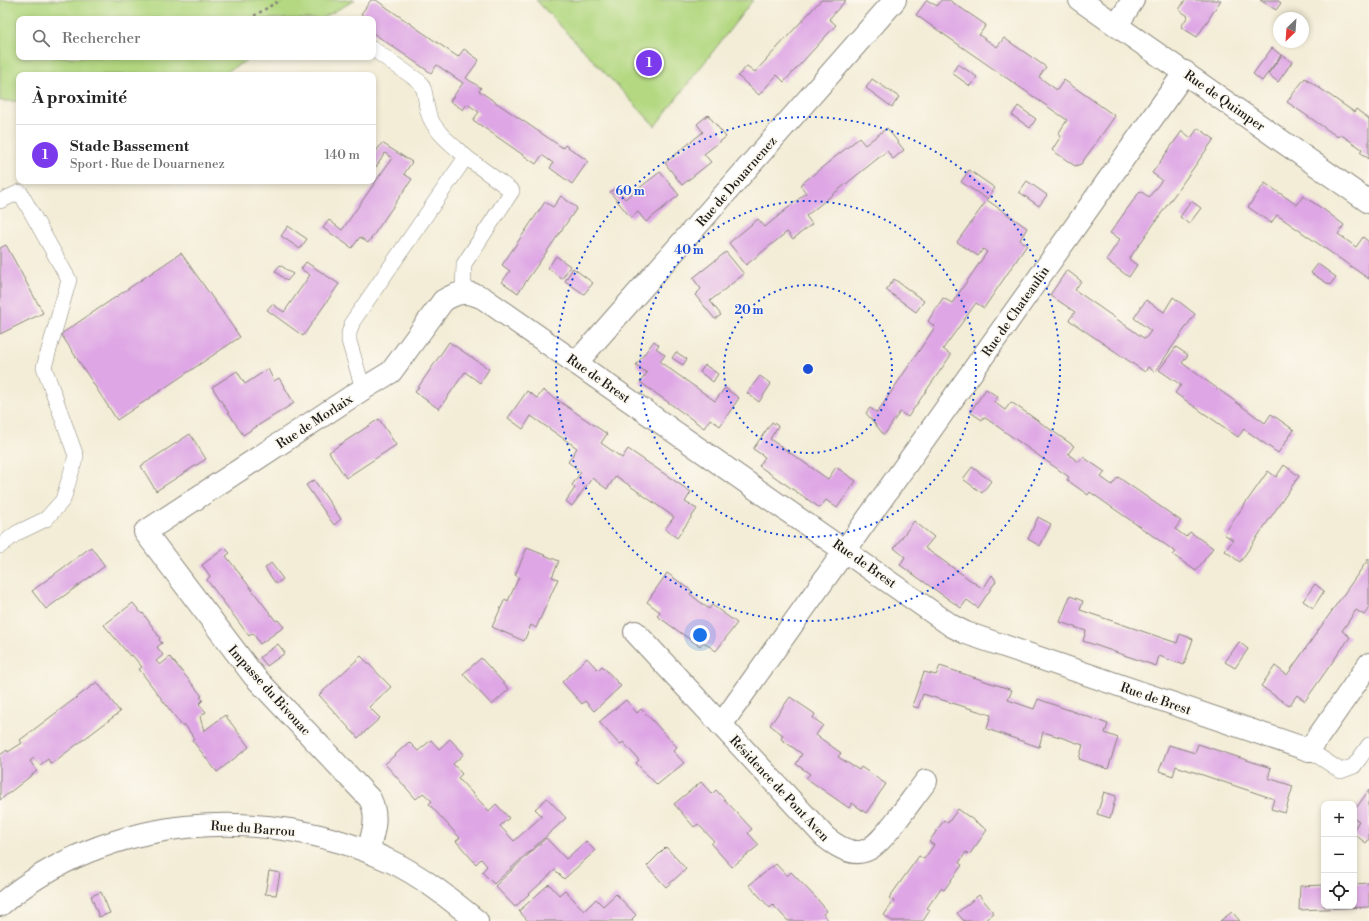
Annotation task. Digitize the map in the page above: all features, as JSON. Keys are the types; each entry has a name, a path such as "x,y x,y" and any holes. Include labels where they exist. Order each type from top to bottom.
{"street":[{"name":"Rue de Douarnenez","path":"577,362 895,0"},
{"name":"Rue de Quimper","path":"1080,0 1369,202"},
{"path":"1117,25 1133,0"},
{"name":"Rue de Chateaulin","path":"846,550 1185,72"},
{"name":"Rue de Brest","path":"463,292 474,293 484,298 846,550 952,626 966,633 1310,750"},
{"name":"Rue de Morlaix","path":"145,532 363,389 379,381 395,367 444,301 453,295 463,292"},
{"name":"Impasse du Bivouac","path":"145,532 254,676 370,799 375,808 376,820 368,851"},
{"name":"Résidence de Pont Aven","path":"721,725 846,550"},
{"name":"Résidence de Pont Aven","path":"635,632 825,837 836,846 848,851 859,853 876,846 926,781"},
{"path":"1310,750 1369,664"},
{"name":"Rue du Barrou","path":"0,905 47,871 90,850 139,835 181,826 227,824 277,828 332,839 368,851 392,862 434,887 477,921"}],"lane":[{"path":"376,51 420,82 425,90 428,112 434,124 443,136 466,157 512,191 464,264 463,292"},
{"path":"363,389 349,341 349,333 353,321 466,157"},
{"path":"0,201 20,192 69,280 44,367 76,456 63,500 46,520 17,533 0,546"},
{"path":"1310,750 1341,771 1354,766 1369,745"}],"path":[{"path":"254,16 280,0"}],"green space":[{"path":"0,0 355,0 326,16 16,16 16,60 248,60 226,72 16,72 16,101 0,101"},
{"path":"536,0 753,0 655,126"}],"building":[{"path":"371,0 376,0 458,57 464,49 479,60 466,78 481,88 479,91 563,148 565,145 588,161 572,184 550,168 553,163 542,155 536,164 473,120 479,112 467,104 463,110 450,101 463,83 437,65 431,73 376,35 376,16 364,16 361,14"},
{"path":"821,0 846,0 829,19 836,25 784,82 777,75 759,95 738,76 747,66 755,72"},
{"path":"927,0 937,6 941,0 949,0 986,25 979,35 997,47 1004,38 1046,67 1039,77 1057,90 1064,80 1115,116 1081,164 1075,166 1052,150 1061,136 1058,134 1067,120 916,15"},
{"path":"1185,0 1221,0 1197,37 1181,27 1188,16 1179,10"},
{"path":"1260,0 1277,0 1281,3 1276,10"},
{"path":"1272,48 1281,55 1262,81 1253,74"},
{"path":"1282,55 1292,62 1278,82 1268,74"},
{"path":"958,64 977,77 970,86 952,73"},
{"path":"1305,78 1354,112 1356,109 1369,119 1369,159 1360,152 1362,149 1340,134 1338,137 1287,102"},
{"path":"872,79 899,97 892,107 866,88"},
{"path":"1018,106 1036,119 1030,128 1012,115"},
{"path":"708,115 726,137 704,154 711,162 682,185 665,163 703,132 697,124"},
{"path":"887,128 904,150 893,159 887,151 806,216 812,224 793,239 787,232 746,265 729,243 758,219 765,227 806,193 800,185 859,138 865,145"},
{"path":"1198,128 1214,139 1129,259 1137,265 1129,277 1106,260 1120,239 1110,233 1140,191 1149,197 1162,180 1152,173 1182,131 1191,138"},
{"path":"382,143 412,162 404,174 412,179 368,243 360,237 352,248 323,228 329,220 342,230 374,184 376,184 376,181 392,158 385,153 376,167 376,152"},
{"path":"969,170 995,188 987,199 961,182"},
{"path":"660,172 679,195 646,222 638,212 631,218 610,192 616,188 625,199"},
{"path":"1027,181 1047,195 1039,206 1019,192"},
{"path":"1265,183 1297,205 1303,196 1323,209 1344,225 1338,234 1356,247 1363,237 1369,242 1369,279 1277,215 1271,223 1248,207"},
{"path":"561,196 577,208 518,293 502,282 510,271 502,265 545,202 553,207"},
{"path":"987,200 1027,228 1020,240 1027,245 984,308 976,303 943,349 951,355 908,417 900,412 884,435 866,413 870,408 877,413 935,327 928,321 943,298 952,303 987,252 983,249 978,256 957,242"},
{"path":"1191,201 1201,208 1189,224 1180,217"},
{"path":"288,226 307,239 300,249 281,236"},
{"path":"6,245 43,313 0,334 0,248"},
{"path":"726,252 744,274 710,301 721,315 715,319 695,295 701,289 693,278"},
{"path":"181,253 240,337 117,420 61,334"},
{"path":"556,256 570,266 562,279 548,268"},
{"path":"306,262 339,284 303,336 267,310 272,304 284,312 310,275 301,269"},
{"path":"1318,264 1336,277 1330,285 1311,273"},
{"path":"280,265 293,274 287,281 275,271"},
{"path":"573,268 593,283 584,294 565,281"},
{"path":"1067,270 1081,281 1075,290 1145,339 1151,331 1134,318 1146,300 1164,312 1173,297 1195,314 1155,372 1148,367 1145,372 1069,320 1075,312 1050,295"},
{"path":"894,279 924,301 916,312 886,290"},
{"path":"654,341 659,345 656,348 665,355 660,362 715,401 725,388 739,398 720,426 710,419 704,428 640,382 647,373 636,365"},
{"path":"449,342 489,369 480,383 465,372 439,409 415,392"},
{"path":"1176,347 1188,355 1182,363 1265,423 1271,414 1294,430 1278,453 1244,429 1238,437 1175,393 1181,385 1159,370"},
{"path":"676,352 687,359 683,365 672,358"},
{"path":"705,365 718,374 713,382 700,372"},
{"path":"268,369 274,381 279,378 294,403 243,435 212,387 237,371 245,384"},
{"path":"760,376 771,384 759,402 747,393"},
{"path":"986,389 998,397 994,402 1005,410 1011,402 1074,446 1068,454 1079,462 1083,457 1105,472 1101,477 1112,485 1118,477 1181,521 1175,529 1186,537 1190,532 1213,548 1196,571 1173,555 1176,552 1090,492 1088,495 1067,480 1069,477 984,417 982,420 970,412"},
{"path":"543,390 607,434 601,443 622,458 628,449 691,492 685,502 697,509 677,538 665,529 674,517 616,476 607,489 592,478 572,506 566,501 575,488 572,485 581,472 568,462 577,448 531,416 523,429 508,418 527,391 537,398"},
{"path":"379,419 396,445 346,478 329,452"},
{"path":"772,422 778,426 770,439 828,479 836,467 856,481 837,508 826,500 820,508 759,466 765,457 753,449"},
{"path":"190,434 206,459 156,491 141,466"},
{"path":"1284,465 1299,476 1240,562 1225,551 1233,540 1224,534 1268,471 1276,477"},
{"path":"972,467 991,481 982,493 963,479"},
{"path":"314,480 341,519 334,525 306,485"},
{"path":"1038,517 1051,524 1040,546 1028,539"},
{"path":"914,521 934,537 925,548 983,589 992,575 996,581 978,608 967,600 961,608 900,565 905,557 894,548"},
{"path":"91,547 105,566 46,609 32,591"},
{"path":"225,548 230,553 226,556 276,621 278,620 284,627 260,644 253,633 249,636 207,580 210,576 202,565"},
{"path":"527,548 559,561 552,577 558,579 536,628 531,625 524,641 492,627 505,599 508,601 519,577 515,575"},
{"path":"1369,558 1369,608 1364,615 1356,610 1342,631 1350,637 1305,701 1297,695 1289,706 1261,686 1275,666 1287,675"},
{"path":"271,563 283,579 276,584 265,568"},
{"path":"667,573 692,591 690,594 709,609 712,605 737,623 716,651 703,642 700,646 657,616 660,612 647,602"},
{"path":"1315,584 1324,591 1313,608 1303,601"},
{"path":"1070,596 1083,601 1080,610 1177,643 1180,634 1193,639 1184,665 1159,656 1156,666 1083,641 1086,631 1060,622"},
{"path":"133,603 142,614 143,613 162,643 157,647 163,655 156,661 160,665 170,657 202,696 200,697 203,700 199,704 206,712 200,717 204,731 225,715 249,747 217,772 192,740 194,738 185,725 182,726 139,669 142,667 132,655 130,656 104,625"},
{"path":"1239,642 1248,649 1235,668 1225,662"},
{"path":"278,644 285,653 267,666 260,657"},
{"path":"361,656 391,687 369,707 380,718 358,738 319,695"},
{"path":"481,658 509,689 492,705 463,674"},
{"path":"587,658 598,670 602,666 621,686 594,711 585,701 582,704 562,682"},
{"path":"940,666 1012,690 1008,700 1034,709 1038,699 1108,724 1105,733 1118,738 1108,769 1079,759 1083,745 1063,738 1043,732 1039,747 987,729 991,715 923,694 918,708 912,706 924,672 936,675"},
{"path":"97,682 120,712 55,761 50,763 48,759 40,765 34,758 30,761 37,771 0,800 0,755 22,743 20,740"},
{"path":"790,697 815,714 813,718 823,725 816,735 841,753 838,757 859,770 861,767 886,784 866,813 852,803 849,808 806,778 810,774 796,764 802,754 781,739 783,735 770,725"},
{"path":"626,700 637,713 641,709 677,747 673,751 684,763 657,785 636,763 639,760 623,742 620,745 599,722"},
{"path":"450,739 464,754 453,764 462,774 458,778 489,811 496,804 509,818 500,826 514,841 542,816 535,809 547,798 566,818 494,884 482,872 487,866 481,859 476,864 456,841 460,838 429,804 432,801 423,793 416,799 385,764 409,742 418,751 431,740 439,749"},
{"path":"1198,744 1271,768 1268,778 1293,786 1285,813 1271,809 1274,799 1176,766 1173,776 1159,771 1169,745 1195,753"},
{"path":"701,782 712,794 716,790 752,829 748,833 759,845 732,867 711,844 714,841 698,824 694,827 674,804"},
{"path":"1369,790 1369,839 1366,843 1357,836 1357,824 1359,821 1357,820 1357,807"},
{"path":"1104,792 1116,796 1110,818 1097,814"},
{"path":"958,809 987,830 969,855 966,852 959,863 962,865 944,890 941,888 927,908 930,910 923,921 892,921 884,915 894,901 889,898 919,856 924,859 934,845 929,842 944,820 948,823"},
{"path":"546,838 566,859 586,841 595,851 564,879 555,870 515,907 495,886"},
{"path":"666,847 686,869 666,887 647,866"},
{"path":"776,864 787,876 791,872 818,900 827,911 823,914 829,921 788,921 773,905 770,908 749,885"},
{"path":"269,871 280,873 276,895 265,894"},
{"path":"1369,883 1369,907 1357,908 1357,884"},
{"path":"549,884 559,895 565,890 584,911 596,899 603,906 616,894 636,915 632,919 633,921 528,921 519,911"},
{"path":"1321,885 1321,909 1322,909 1299,910 1300,886"},
{"path":"101,892 110,913 99,917 91,896"},
{"path":"979,895 994,913 984,921 964,921 957,913"},
{"path":"1232,912 1240,921 1220,921"}],"place":[{"name":"Stade Bassement","path":"649,63"}]}
